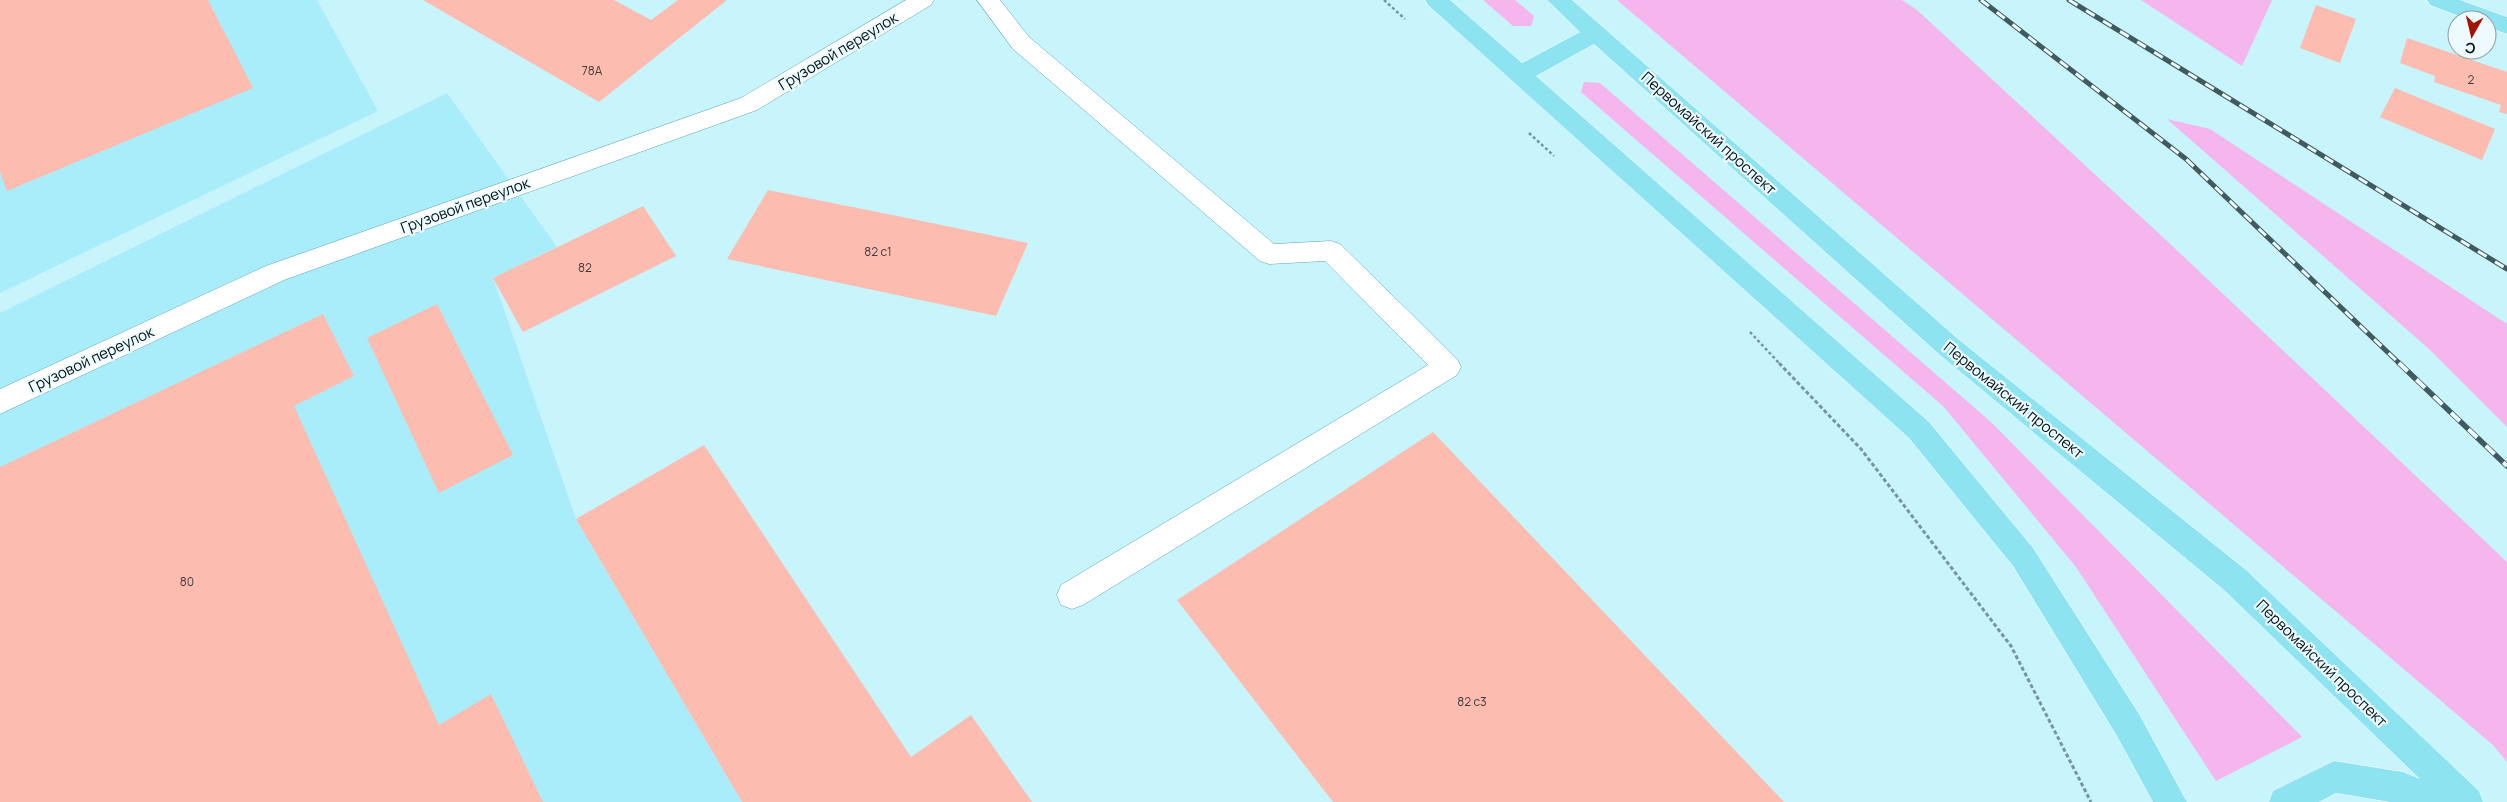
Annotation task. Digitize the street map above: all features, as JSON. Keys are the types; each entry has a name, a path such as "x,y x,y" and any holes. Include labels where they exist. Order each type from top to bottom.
{"main road":[{"path":"1436,0 1919,430 2023,557 2128,725 2171,802"},
{"name":"Первомайский проспект","path":"1558,0 1949,347 2235,580 2467,802"},
{"path":"2438,0 2507,26"},
{"path":"1521,74 1596,33"},
{"path":"2285,802 2334,777 2403,788 2435,802"}],"lane":[{"name":"Грузовой переулок","path":"0,402 275,273 749,104 924,0"},
{"path":"988,0 1021,42 1269,254 1332,251 1447,367 1072,595"}],"path":[{"path":"1384,0 1411,24"},
{"path":"1527,131 1556,158"},
{"path":"1748,330 1861,449 2011,646 2091,802"}],"shaded area":[{"path":"0,0 317,0 378,111 0,293"},
{"path":"1483,0 1515,0 1534,16 1531,26 1513,26"},
{"path":"1617,0 1902,0 1917,10 2166,240 2507,562 2507,762 2493,745"},
{"path":"2141,0 2272,0 2242,66"},
{"path":"1584,82 1600,83 1991,422 2302,737 2216,781 2076,567 1944,407 1581,92"},
{"path":"447,93 557,247 493,278 576,519 742,802 0,802 0,313"},
{"path":"2167,119 2210,129 2507,324 2507,427 2429,349"}],"building":[{"path":"0,0 208,0 253,88 7,191 0,172"},
{"path":"423,0 614,0 651,20 678,0 727,0 599,102"},
{"path":"2316,5 2356,19 2340,63 2300,48"},
{"path":"2407,38 2447,52 2447,60 2472,60 2507,72 2507,114 2499,112 2501,105 2434,82 2435,76 2400,63"},
{"path":"2395,88 2495,129 2482,160 2380,117"},
{"path":"768,190 1028,243 996,316 727,259"},
{"path":"643,206 676,256 523,332 493,278"},
{"path":"437,304 513,455 439,493 367,338"},
{"path":"323,314 354,376 294,406 439,725 491,694 543,802 0,802 0,467"},
{"path":"1433,432 1784,802 1333,802 1177,600"},
{"path":"704,445 911,757 971,715 1032,802 742,802 576,519"}],"railway":[{"path":"1981,0 2186,159 2400,364"},
{"path":"2069,0 2507,269"},
{"path":"2399,363 2507,466"}]}
